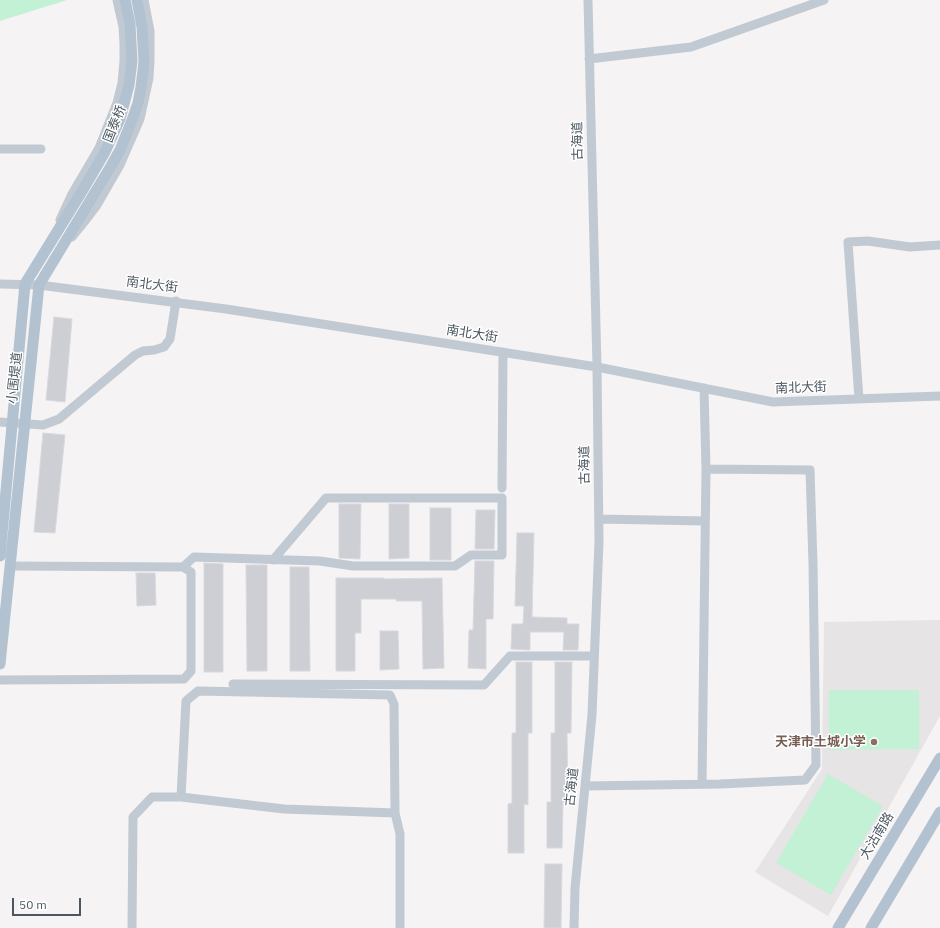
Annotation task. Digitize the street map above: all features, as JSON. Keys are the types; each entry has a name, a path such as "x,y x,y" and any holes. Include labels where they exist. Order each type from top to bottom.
{"main road":[{"name":"国泰桥","path":"54,236 105,152 122,113 129,85 132,61 130,24 125,0"},
{"name":"国泰桥","path":"64,245 120,150 138,103 144,62 142,27 137,0"},
{"name":"小围堤道","path":"0,664 10,566 6,517 25,284 54,236"},
{"name":"小围堤道","path":"0,556 6,517 25,424 39,285 64,245"},
{"name":"大沽南路","path":"838,928 940,758"},
{"path":"871,928 940,812"}],"street":[{"path":"54,236 64,210 99,148 117,103 122,83 124,43 123,27 117,0"},
{"path":"64,245 80,228 97,205 120,165 140,119 149,78 151,44 147,10 144,0"},
{"name":"古海道","path":"574,928 575,888 592,715 598,520 597,367 588,0"},
{"path":"589,59 691,47 824,0"},
{"path":"0,149 41,149"},
{"path":"859,399 848,242 868,241 910,247 940,245"},
{"name":"南北大街","path":"0,284 39,285 176,302 597,367 773,402 940,396"},
{"path":"0,422 43,425 59,419 135,355 144,351 164,347 170,339 176,302"},
{"path":"502,488 503,352"},
{"path":"702,784 706,469 704,388"},
{"path":"585,786 805,780 816,765 810,470 706,469"},
{"path":"183,567 194,557 273,560 320,561 353,566 454,566 471,555 502,555 502,498 326,498 273,560"},
{"path":"598,520 705,521"},
{"path":"0,680 184,678 191,671 191,572 183,567 10,566"},
{"path":"233,684 484,686 510,656 594,656"},
{"path":"181,797 186,701 198,691 390,695 394,704 395,813 400,834 400,928"},
{"path":"132,928 133,817 152,797 181,797 284,809 395,813"}],"shaded area":[{"name":"天津市土城小学","path":"940,620 940,716 828,916 755,872 822,769 824,622"}],"green space":[{"path":"0,0 67,0 0,21"},
{"path":"829,690 919,690 919,749 829,750"},
{"path":"828,774 883,806 831,895 776,863"}],"building":[{"path":"54,317 72,319 65,402 46,400"},
{"path":"43,433 65,435 55,533 34,532"},
{"path":"339,504 361,504 360,559 339,558"},
{"path":"389,504 409,504 409,558 389,559"},
{"path":"430,508 451,508 451,560 430,560"},
{"path":"476,510 495,510 494,549 475,549"},
{"path":"517,533 534,533 532,617 567,618 567,624 579,624 578,650 563,650 564,632 530,632 530,650 511,649 512,624 523,624 524,606 515,606"},
{"path":"475,561 494,561 493,619 486,619 486,669 468,668 469,630 473,630"},
{"path":"204,563 223,564 223,672 204,672"},
{"path":"246,565 267,565 267,671 247,671"},
{"path":"290,567 309,567 310,671 290,671"},
{"path":"136,573 155,573 156,605 137,606"},
{"path":"336,578 442,578 444,668 423,669 422,601 361,599 361,633 355,633 355,671 336,671"},
{"path":"380,631 398,631 399,669 380,670"},
{"path":"516,662 532,662 532,733 528,733 528,805 524,804 524,853 508,853 508,804 512,803 512,733 516,733"},
{"path":"555,662 572,662 571,733 567,733 568,802 563,802 562,848 547,848 547,802 551,802 551,733 555,733"},
{"path":"545,864 562,864 561,928 544,928"}],"place":[{"name":"天津市土城小学","path":"874,742"}]}
